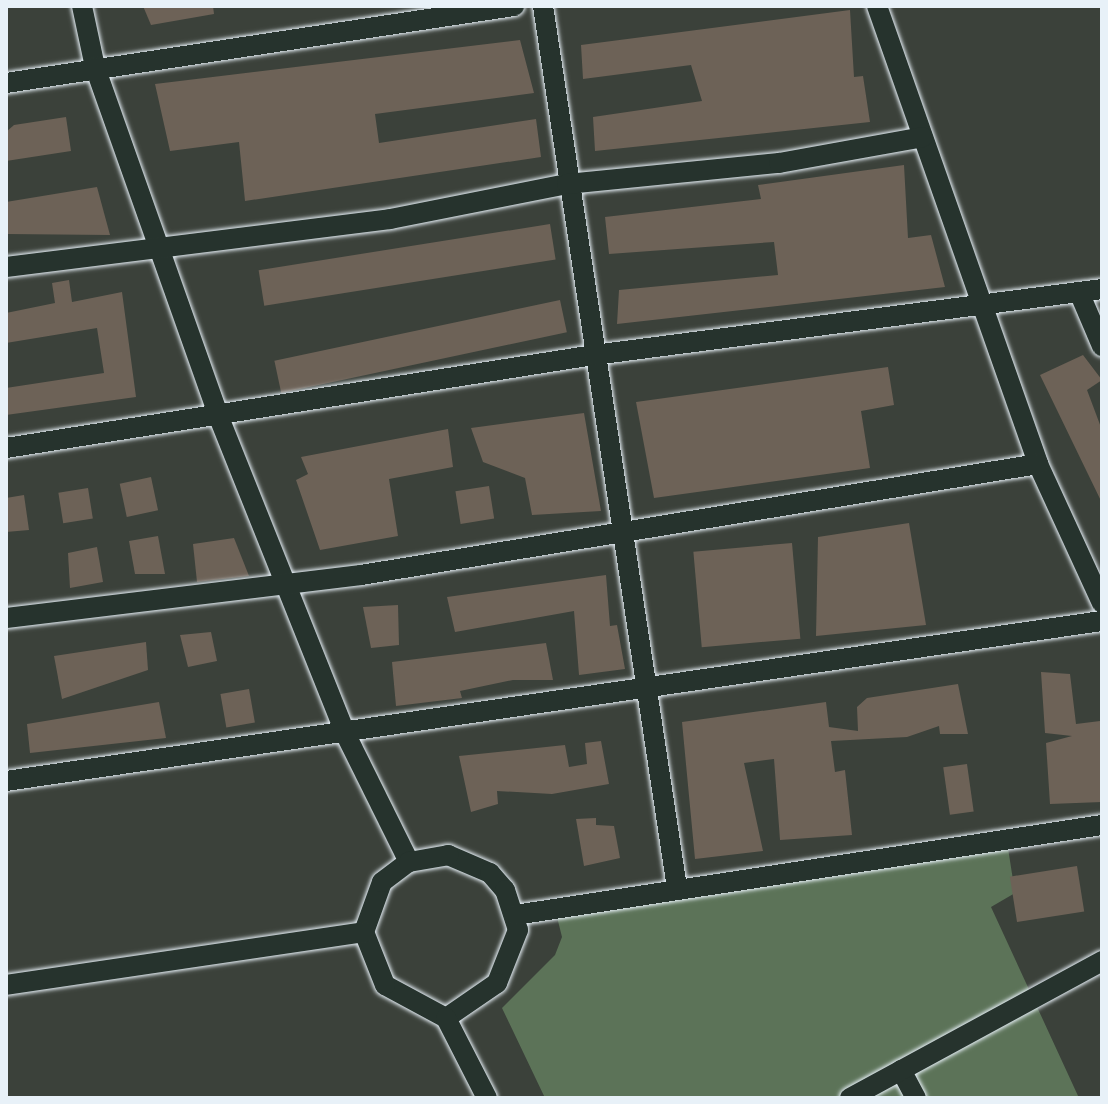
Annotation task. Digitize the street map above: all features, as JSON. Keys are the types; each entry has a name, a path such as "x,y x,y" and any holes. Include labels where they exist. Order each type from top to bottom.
{"street":[{"path":"82,6 95,67 218,415 345,733 409,862"},
{"path":"6,83 423,10 514,6"},
{"path":"543,6 567,184 624,529 642,685 677,888"},
{"path":"877,6 986,307 1038,464 1102,603"},
{"path":"6,267 157,244 390,219 567,184 779,163 923,137"},
{"path":"6,448 594,355 986,307 1102,289"},
{"path":"1079,292 1102,346"},
{"path":"6,618 284,582 1038,464"},
{"path":"6,781 345,733 642,685 1102,621"},
{"path":"515,915 1102,825"},
{"path":"446,1018 483,996 509,967 515,915 505,890 470,861 448,855 409,862 382,882 364,932 385,985 446,1018 487,1098"},
{"path":"6,985 364,932"},
{"path":"850,1098 1102,961"},
{"path":"901,1070 916,1098"}],"green space":[{"path":"1008,848 1015,893 991,907 1079,1098 545,1098 502,1008 555,955 562,937 556,913"}],"building":[{"path":"143,6 213,6 214,14 151,25"},
{"path":"850,10 854,77 863,76 870,122 595,151 593,117 702,101 691,65 583,79 581,45"},
{"path":"520,40 534,93 375,114 379,143 536,119 541,157 245,201 239,142 170,151 155,84"},
{"path":"66,117 71,151 6,161 6,132 14,125"},
{"path":"904,165 908,238 931,235 945,287 617,324 619,290 778,275 774,242 609,254 605,217 761,199 758,185"},
{"path":"97,187 110,235 6,234 6,202"},
{"path":"550,224 556,260 264,306 259,270"},
{"path":"69,280 72,302 122,292 136,397 6,415 6,388 104,373 97,328 6,343 6,313 55,303 52,283"},
{"path":"560,300 567,332 281,393 274,361"},
{"path":"1083,355 1102,380 1087,390 1102,430 1102,503 1040,375"},
{"path":"888,367 894,405 861,411 870,468 654,498 636,402"},
{"path":"584,413 601,511 532,515 525,478 483,462 471,428"},
{"path":"448,429 453,467 389,479 398,536 320,550 296,480 308,474 301,457"},
{"path":"151,477 158,510 127,517 120,484"},
{"path":"489,486 494,519 461,524 455,491"},
{"path":"88,488 93,519 63,523 58,493"},
{"path":"24,495 29,530 6,532 6,498"},
{"path":"909,523 926,625 816,636 818,537"},
{"path":"158,536 165,574 135,574 129,541"},
{"path":"234,538 249,576 197,582 193,544"},
{"path":"792,543 800,639 702,647 693,552"},
{"path":"97,547 103,582 70,588 68,553"},
{"path":"606,575 610,626 617,625 625,669 579,675 574,611 455,632 447,597"},
{"path":"398,605 399,645 371,648 363,607"},
{"path":"211,632 217,661 188,667 180,635"},
{"path":"146,642 148,670 62,699 54,656"},
{"path":"546,643 553,680 513,680 460,691 462,698 396,706 392,662"},
{"path":"1041,672 1070,674 1076,724 1100,721 1102,802 1050,804 1046,743 1072,736 1045,733"},
{"path":"958,684 968,734 940,734 939,726 907,737 831,741 835,772 845,770 852,835 780,840 774,759 744,763 763,851 695,859 682,722 826,702 829,727 858,731 857,707 867,698"},
{"path":"249,689 255,722 226,728 220,694"},
{"path":"159,702 166,738 30,753 27,724"},
{"path":"601,741 609,784 552,794 497,791 498,804 471,812 459,756 565,745 569,767 587,764 585,743"},
{"path":"967,764 974,812 950,815 943,767"},
{"path":"596,818 596,825 614,826 620,858 584,866 576,819"},
{"path":"1077,866 1084,911 1017,922 1010,877"}]}
